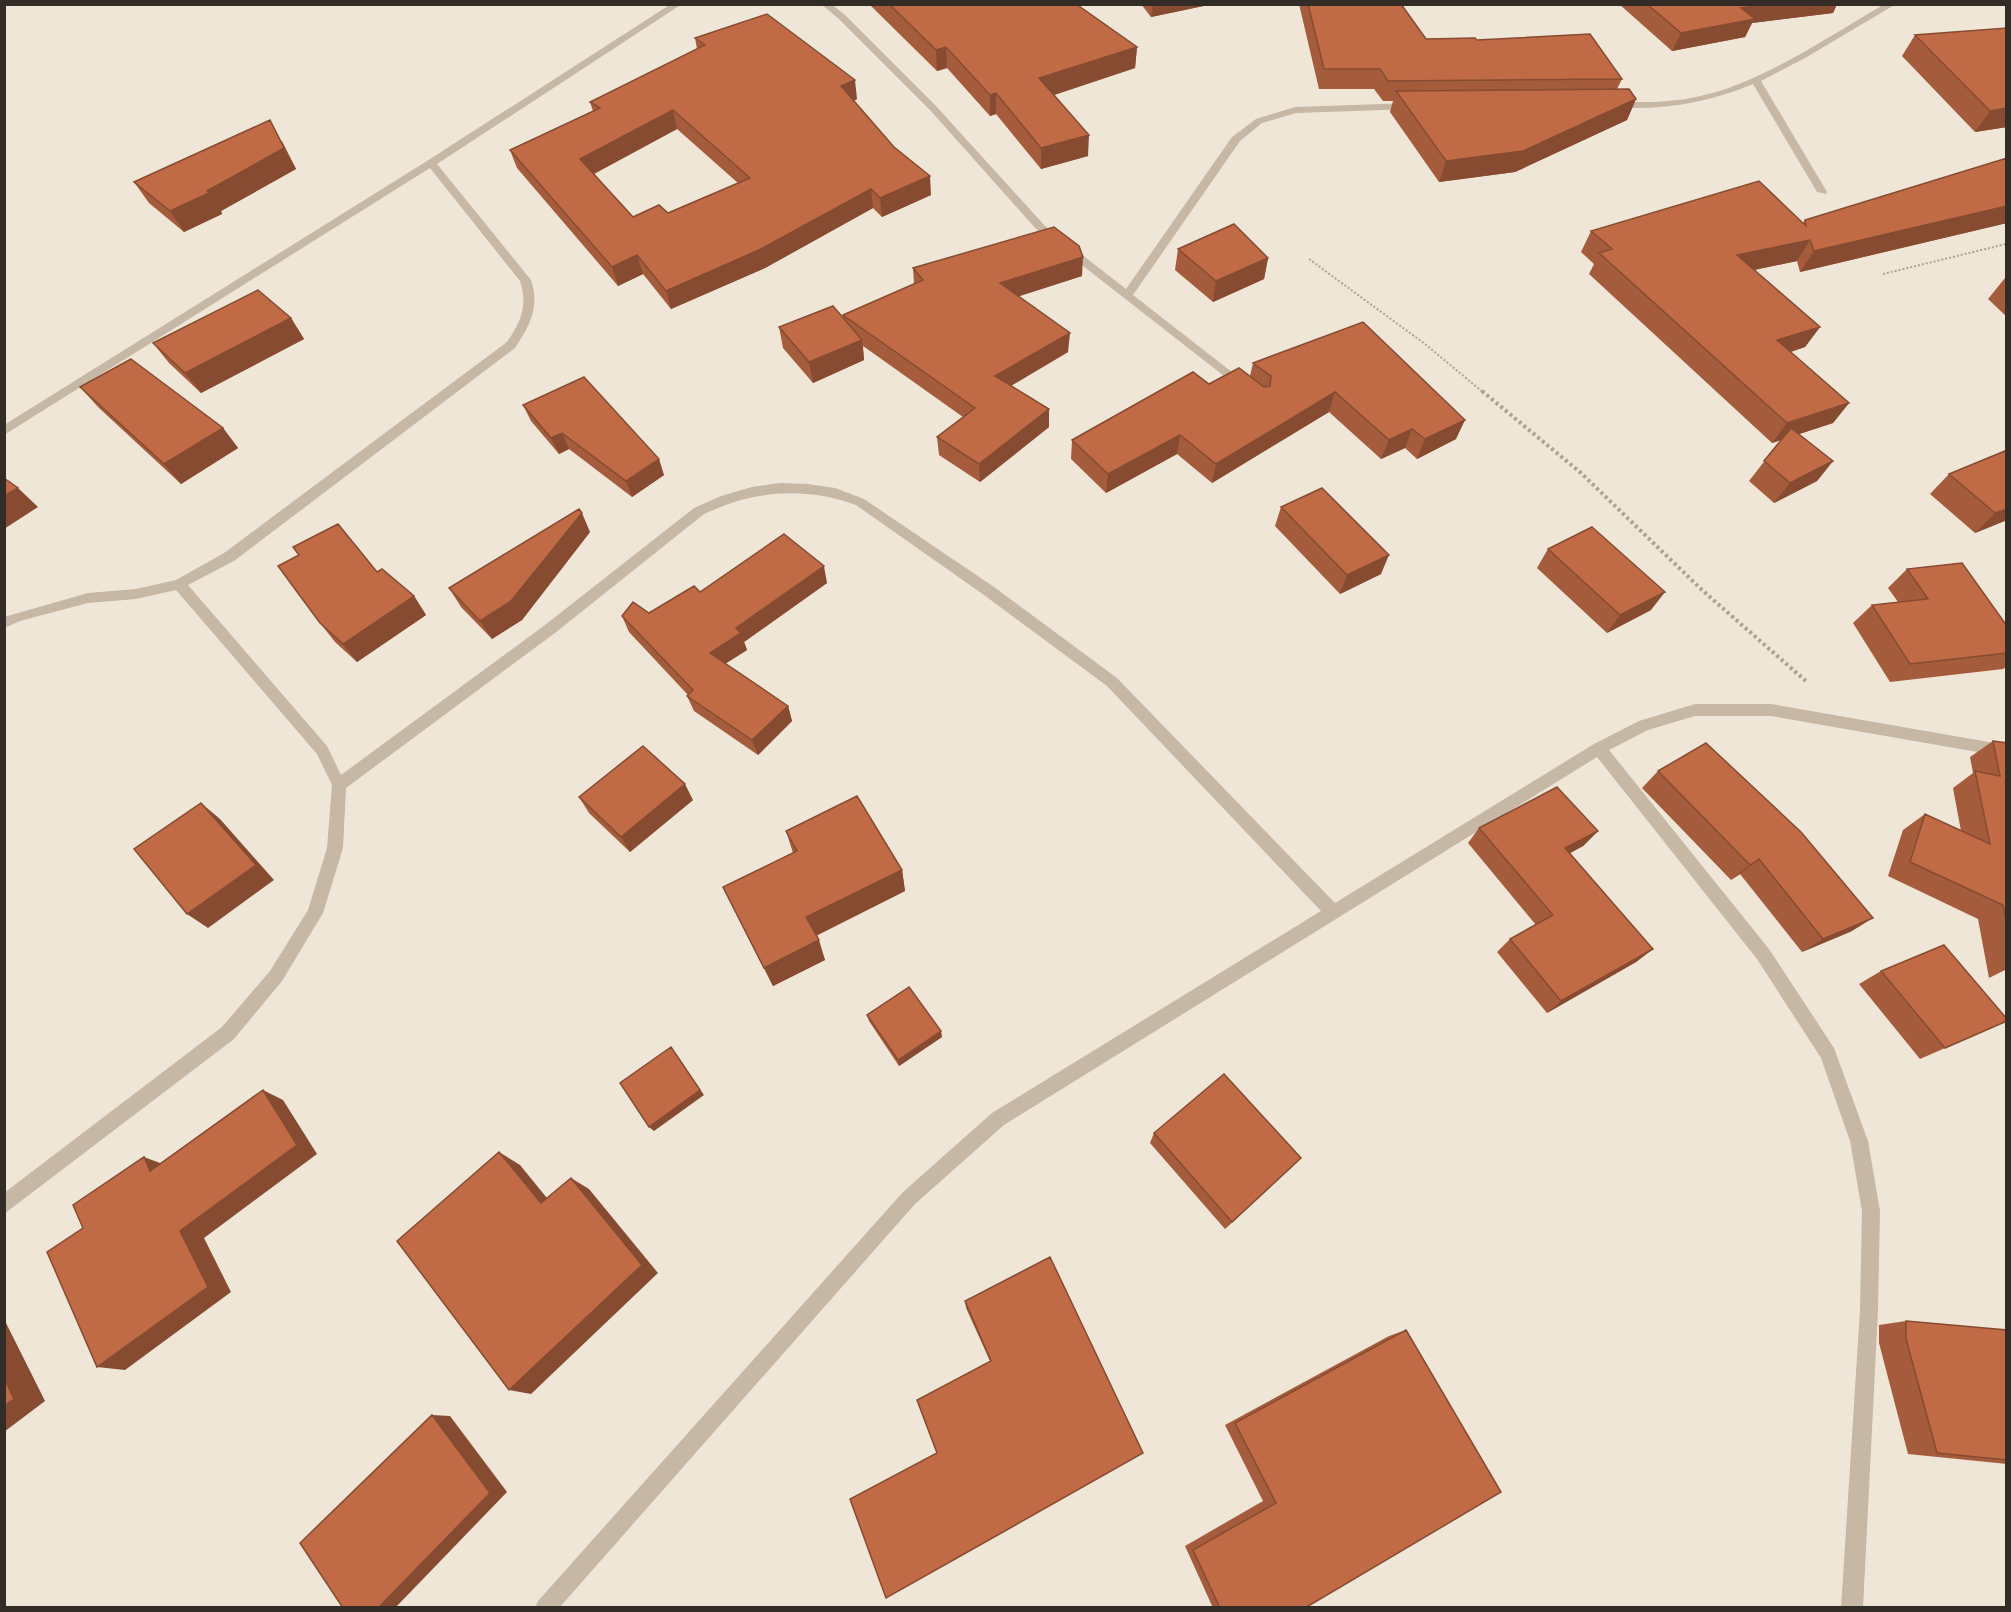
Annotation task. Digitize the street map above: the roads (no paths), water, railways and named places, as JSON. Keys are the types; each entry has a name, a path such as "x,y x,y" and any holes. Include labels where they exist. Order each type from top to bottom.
{"street":[{"path":"4,431 431,163 678,4"},
{"path":"825,4 842,17 933,108 1041,228 1252,394"},
{"path":"1604,105 1662,104 1708,98 1755,79 1892,4"},
{"path":"1755,79 1822,192"},
{"path":"1127,296 1236,139 1259,121 1295,110 1428,106"},
{"path":"4,623 16,617 88,598 136,594 179,584 229,557 511,345 527,322 532,297 525,280 431,163"},
{"path":"339,785 550,628 699,511 725,499 752,492 780,488 808,489 835,493 860,502 989,591 1112,682 1334,912"},
{"path":"4,1205 228,1033 276,976 315,913 335,848 339,785 322,750 179,584"},
{"path":"544,1608 909,1198 998,1119 1599,748 1644,725 1695,710 1771,710 2007,751"},
{"path":"1599,748 1763,954 1828,1054 1859,1141 1871,1212 1852,1608"}]}
